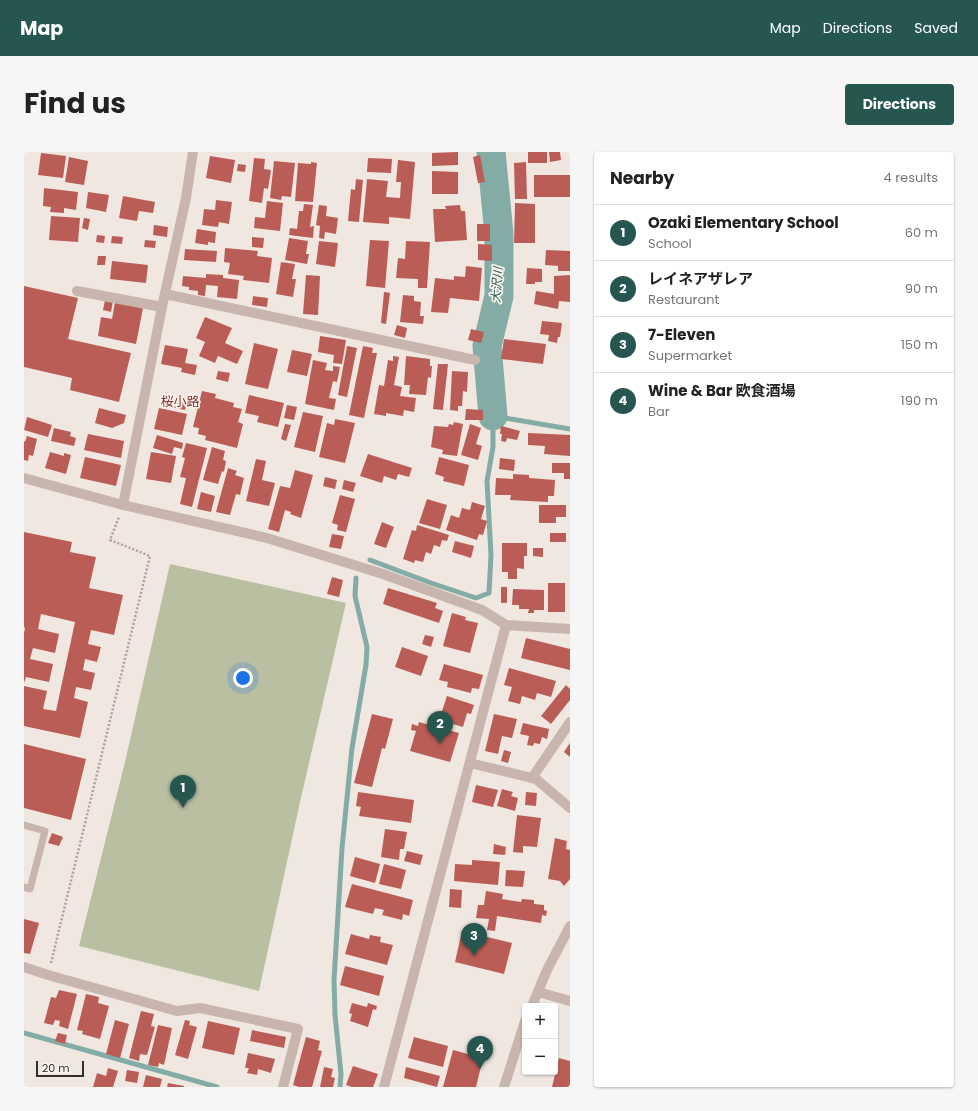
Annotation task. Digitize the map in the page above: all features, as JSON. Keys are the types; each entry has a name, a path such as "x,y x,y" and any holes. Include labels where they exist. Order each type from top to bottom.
{"street":[{"path":"123,505 162,307 186,198 193,152"},
{"path":"77,291 162,307"},
{"path":"165,294 475,360"},
{"path":"24,478 123,505 267,538 383,574 482,610 506,626 570,629"},
{"path":"384,1087 506,626"},
{"path":"532,778 570,722"},
{"path":"470,763 536,779 570,808"},
{"path":"533,1003 547,970 570,926"},
{"path":"24,967 177,1011 200,1008 298,1029 283,1087"},
{"path":"538,992 570,1001"},
{"path":"504,1087 522,1030"}],"lane":[{"path":"24,825 46,831 30,889 24,887"}],"path":[{"path":"48,975 150,556 110,540 123,505"}],"green space":[{"path":"170,564 346,603 300,802 259,991 79,946 125,762"}],"building":[{"path":"458,152 458,165 432,166 432,153"},
{"path":"528,152 547,152 547,163 528,163"},
{"path":"549,152 560,152 561,160 550,162"},
{"path":"41,153 66,156 63,178 38,175"},
{"path":"480,155 485,182 478,183 473,157"},
{"path":"210,156 235,160 231,183 206,178"},
{"path":"69,157 88,161 84,185 65,182"},
{"path":"254,158 265,159 264,169 271,170 268,189 264,188 262,203 249,201"},
{"path":"368,158 392,159 391,173 367,172"},
{"path":"398,160 415,162 410,219 389,217 389,224 363,222 367,179 388,181 386,197 400,198 401,182 396,182"},
{"path":"274,161 295,163 291,197 282,196 281,200 270,198"},
{"path":"311,162 317,163 313,202 295,201 298,163 311,164"},
{"path":"526,162 527,199 515,199 514,163"},
{"path":"238,164 246,165 245,172 237,171"},
{"path":"432,171 458,172 458,194 432,194"},
{"path":"534,175 570,175 570,197 534,197"},
{"path":"356,179 363,180 359,222 348,221 351,189 355,190"},
{"path":"44,188 78,192 76,210 64,208 64,213 50,212 51,207 43,206"},
{"path":"88,192 109,195 106,212 86,208"},
{"path":"123,196 155,202 153,213 139,211 137,221 119,218"},
{"path":"216,200 232,202 229,224 219,222 218,227 202,225 204,209 215,210"},
{"path":"267,201 283,203 280,231 254,228 255,217 265,218"},
{"path":"515,203 535,204 535,243 514,243"},
{"path":"304,204 313,205 310,227 314,226 313,238 289,235 290,228 297,229 299,211 303,211"},
{"path":"319,205 327,206 326,216 338,218 336,234 325,232 324,239 319,238 320,226 316,225"},
{"path":"460,205 461,211 465,211 467,240 435,242 433,209 446,209 445,206"},
{"path":"51,216 80,218 78,242 49,240"},
{"path":"84,218 90,219 88,230 82,228"},
{"path":"477,224 490,224 490,241 477,241"},
{"path":"154,225 168,227 167,237 153,235"},
{"path":"197,229 216,232 215,243 208,242 208,245 195,243"},
{"path":"97,235 105,236 104,243 96,242"},
{"path":"112,236 123,237 122,244 111,243"},
{"path":"252,237 264,238 263,248 252,247"},
{"path":"289,238 308,241 306,254 309,254 307,264 285,260"},
{"path":"145,240 156,241 155,248 144,247"},
{"path":"370,240 389,241 385,288 366,286"},
{"path":"319,241 338,243 335,267 316,264"},
{"path":"406,241 430,242 427,288 418,288 418,279 396,278 398,258 405,259"},
{"path":"478,244 492,245 492,261 478,260"},
{"path":"225,248 258,251 257,256 272,258 269,283 243,280 244,276 228,274 230,263 224,262"},
{"path":"185,249 217,251 216,262 184,260"},
{"path":"546,250 570,251 570,271 558,271 558,266 545,265"},
{"path":"98,256 106,256 105,265 97,265"},
{"path":"112,261 148,265 146,283 110,279"},
{"path":"281,262 295,264 292,279 296,279 293,297 276,294"},
{"path":"466,266 482,268 479,301 450,298 448,313 431,312 435,278 454,280 454,276 465,277"},
{"path":"527,268 542,269 542,282 526,284"},
{"path":"206,274 223,275 223,278 239,280 237,299 217,297 218,286 206,285 205,296 198,295 198,291 189,290 189,287 182,286 183,276 206,278"},
{"path":"306,275 320,276 318,315 303,314"},
{"path":"570,275 570,302 559,301 558,309 534,304 536,291 554,294 554,276"},
{"path":"24,286 78,298 68,339 131,353 119,402 70,390 72,378 24,367"},
{"path":"384,292 390,293 386,324 381,323"},
{"path":"403,295 414,296 414,301 421,302 420,316 424,316 423,324 400,322"},
{"path":"253,296 268,298 267,307 252,305"},
{"path":"105,300 113,301 111,312 103,310"},
{"path":"115,302 143,308 136,344 98,336 101,317 112,319"},
{"path":"205,317 232,328 225,343 243,351 237,364 218,356 215,363 199,356 205,342 196,338"},
{"path":"542,321 562,323 560,337 558,337 557,343 548,341 549,335 540,334"},
{"path":"397,325 407,328 405,338 394,335"},
{"path":"471,329 484,332 481,343 468,340"},
{"path":"320,336 346,340 342,364 333,363 334,355 318,352"},
{"path":"504,339 546,344 543,364 501,359"},
{"path":"254,343 278,349 268,389 245,384"},
{"path":"165,345 188,349 185,363 197,365 195,375 181,372 182,368 161,364"},
{"path":"347,346 357,348 347,397 338,395"},
{"path":"363,346 373,348 372,353 377,353 364,418 349,415"},
{"path":"292,350 312,354 307,376 287,372"},
{"path":"393,356 399,357 394,385 402,387 400,396 416,398 414,412 404,410 403,416 386,413 386,416 374,414 379,385 384,386 388,360 393,361"},
{"path":"406,356 430,359 430,366 432,366 431,378 428,377 426,395 409,394 410,385 404,385"},
{"path":"313,360 327,363 325,370 333,371 333,366 340,367 337,382 333,381 329,398 336,399 334,410 305,404"},
{"path":"438,364 448,364 443,410 433,409"},
{"path":"218,371 230,373 228,382 216,379"},
{"path":"452,371 468,372 467,392 463,391 462,406 458,406 458,411 450,410"},
{"path":"202,391 216,394 215,398 234,403 233,407 242,409 238,422 243,424 237,448 205,440 206,436 198,434 199,428 193,427"},
{"path":"249,395 284,403 278,427 257,422 259,416 245,413"},
{"path":"179,396 188,398 185,410 171,407 172,403 176,404"},
{"path":"287,405 297,407 294,420 284,418"},
{"path":"99,408 126,415 124,423 112,428 95,423"},
{"path":"159,408 187,414 182,435 154,429"},
{"path":"466,409 483,410 483,420 465,420"},
{"path":"303,412 323,416 315,452 294,447"},
{"path":"27,417 52,425 48,437 24,430"},
{"path":"335,419 355,423 345,463 319,457 327,423 334,425"},
{"path":"454,422 463,424 457,456 442,454 443,450 431,447 434,426 448,427 449,424 453,425"},
{"path":"285,424 291,425 286,441 281,439"},
{"path":"470,424 481,428 476,444 482,446 478,460 461,455"},
{"path":"501,426 520,431 517,440 507,438 506,442 501,441"},
{"path":"54,428 71,432 70,436 76,438 74,446 51,441"},
{"path":"528,433 570,435 570,456 544,454 545,446 528,445"},
{"path":"88,434 124,441 121,458 84,450"},
{"path":"157,435 183,443 182,449 174,447 172,454 153,448"},
{"path":"27,436 37,439 33,456 29,455 28,461 24,460 24,441 25,442"},
{"path":"186,443 207,448 192,507 180,504 186,478 180,477 185,458 182,457"},
{"path":"212,447 225,451 223,460 226,461 224,472 222,471 218,484 203,480"},
{"path":"50,452 64,456 64,453 71,455 66,474 45,468"},
{"path":"151,452 176,456 171,483 146,479"},
{"path":"368,454 412,468 409,477 398,474 396,480 384,476 382,483 360,476"},
{"path":"85,457 121,465 116,486 80,478"},
{"path":"439,457 469,465 464,486 443,481 444,477 435,474"},
{"path":"500,458 515,460 514,471 499,469"},
{"path":"256,459 266,461 262,480 275,483 269,506 246,501"},
{"path":"552,463 570,463 570,479 564,479 564,473 552,473"},
{"path":"228,468 237,471 235,475 244,478 240,495 236,494 230,515 216,512"},
{"path":"295,470 313,475 301,518 290,514 291,512 285,510 279,532 268,529 280,486 290,488"},
{"path":"513,474 529,475 529,478 555,480 554,496 548,496 548,502 510,500 511,495 495,495 496,478 513,479"},
{"path":"325,477 337,480 335,489 323,486"},
{"path":"344,480 356,483 353,492 342,489"},
{"path":"201,492 215,496 211,512 197,509"},
{"path":"340,495 355,499 346,532 337,530 338,525 332,523"},
{"path":"427,499 447,505 440,529 419,523"},
{"path":"472,502 485,506 481,519 487,521 483,535 479,534 477,540 446,530 451,515 459,518 462,508 470,510"},
{"path":"539,505 566,505 566,517 556,517 556,523 539,523"},
{"path":"382,522 394,527 386,548 374,544"},
{"path":"417,525 449,535 447,541 442,540 440,547 434,545 431,554 426,552 423,562 415,560 414,563 403,559 412,530 416,531"},
{"path":"24,532 72,542 70,552 96,557 89,588 123,595 114,635 91,630 88,644 101,647 97,662 85,659 83,670 95,673 91,690 76,687 74,698 88,702 80,738 24,726 24,686 47,691 43,709 56,711 75,622 41,614 38,629 59,634 55,653 33,648 30,659 53,664 49,682 26,677 24,683"},
{"path":"550,533 566,533 566,542 550,542"},
{"path":"332,534 344,536 341,549 329,547"},
{"path":"455,541 474,546 471,558 452,552"},
{"path":"502,543 527,543 527,556 524,556 524,569 517,568 517,579 508,579 508,572 502,572"},
{"path":"533,548 543,548 543,557 533,556"},
{"path":"332,577 343,580 339,597 327,594"},
{"path":"548,583 565,583 565,612 548,612"},
{"path":"501,587 507,587 507,603 501,603"},
{"path":"388,588 437,603 435,608 443,611 439,623 383,604"},
{"path":"513,589 544,590 544,610 534,610 534,613 528,613 529,609 519,609 519,605 512,605"},
{"path":"452,613 466,617 465,620 478,623 470,653 443,646"},
{"path":"425,635 434,637 431,647 422,644"},
{"path":"526,638 570,649 570,670 521,658"},
{"path":"402,647 428,656 421,676 395,667"},
{"path":"444,664 483,675 479,689 472,688 471,693 447,687 448,682 439,680"},
{"path":"509,668 556,681 551,697 537,693 535,700 522,696 520,704 508,701 512,687 504,685"},
{"path":"566,685 570,689 570,700 551,724 541,716"},
{"path":"447,696 474,705 471,714 467,713 463,727 439,720"},
{"path":"372,714 393,719 385,749 382,748 372,787 354,783"},
{"path":"494,714 517,719 512,738 502,736 498,754 485,751"},
{"path":"419,722 459,733 450,762 410,751 416,731 411,730 412,724 418,726"},
{"path":"523,723 549,729 547,739 542,737 540,744 534,743 533,746 527,745 529,736 520,734"},
{"path":"570,743 570,757 564,752"},
{"path":"24,744 86,759 71,820 24,808"},
{"path":"504,750 511,752 508,763 501,761"},
{"path":"476,785 498,790 493,807 472,802"},
{"path":"502,789 513,792 511,796 518,798 515,811 497,806"},
{"path":"358,792 414,800 411,823 359,816 361,807 356,806"},
{"path":"526,792 537,793 536,806 525,805"},
{"path":"517,815 541,818 537,847 523,846 523,853 513,852"},
{"path":"385,829 407,832 404,849 400,849 399,860 381,857"},
{"path":"52,833 63,837 59,846 48,843"},
{"path":"555,838 567,841 566,849 570,850 570,879 564,886 560,881 548,879"},
{"path":"494,844 506,847 505,855 493,854"},
{"path":"407,851 423,855 420,865 404,861"},
{"path":"355,857 380,864 375,883 350,876"},
{"path":"472,860 500,862 498,885 454,881 455,864 472,865"},
{"path":"384,864 406,870 401,889 379,884"},
{"path":"506,870 525,871 523,887 505,886"},
{"path":"352,884 413,900 409,916 403,914 402,920 382,915 384,910 375,908 373,914 345,907"},
{"path":"450,889 462,890 461,908 449,907"},
{"path":"486,891 503,894 502,899 521,902 522,899 534,900 534,904 544,905 544,910 547,911 546,916 542,915 541,923 497,916 495,931 487,930 489,919 476,918 478,905 484,905"},
{"path":"24,919 39,923 30,954 24,953"},
{"path":"462,931 512,943 504,974 455,962"},
{"path":"351,934 369,939 370,935 381,937 380,942 393,945 387,965 345,954"},
{"path":"345,966 384,976 379,996 340,985"},
{"path":"59,990 77,994 68,1029 59,1026 60,1021 55,1020 53,1025 44,1023 51,997 56,998"},
{"path":"86,994 99,997 98,1003 109,1006 100,1039 82,1034 83,1031 77,1030"},
{"path":"352,1003 367,1007 368,1003 377,1006 376,1010 373,1009 368,1027 350,1021 352,1014 349,1013"},
{"path":"141,1011 154,1014 151,1026 155,1027 147,1055 140,1054 139,1061 129,1058"},
{"path":"115,1020 129,1024 120,1058 106,1054"},
{"path":"185,1020 190,1021 189,1025 197,1027 188,1059 175,1055"},
{"path":"208,1021 240,1028 234,1055 202,1048"},
{"path":"158,1025 172,1028 164,1065 159,1063 158,1067 148,1065"},
{"path":"252,1030 286,1037 284,1048 250,1041"},
{"path":"58,1033 67,1035 65,1044 55,1041"},
{"path":"306,1037 320,1041 318,1050 322,1051 312,1087 299,1087 293,1085"},
{"path":"414,1037 448,1046 443,1067 408,1058"},
{"path":"453,1050 483,1058 476,1087 443,1087"},
{"path":"248,1053 275,1059 271,1073 258,1069 257,1075 247,1073 249,1068 245,1068"},
{"path":"559,1058 570,1061 570,1087 552,1087 555,1075 558,1075"},
{"path":"353,1066 378,1074 373,1087 352,1087 346,1085"},
{"path":"324,1067 333,1069 331,1077 335,1078 333,1087 320,1087"},
{"path":"406,1067 440,1076 437,1087 404,1078"},
{"path":"108,1068 118,1071 113,1087 93,1087 97,1073 106,1076"},
{"path":"127,1070 139,1072 137,1083 125,1081"},
{"path":"146,1075 162,1079 160,1087 143,1087"},
{"path":"168,1083 184,1086 184,1087 167,1087"}],"waterway":[{"name":"大沢川","path":"491,152 499,234 499,296 487,346 493,416"},
{"path":"370,560 476,598 489,593 491,555 487,481 493,447 493,416 570,429"},
{"path":"340,1087 341,1074 335,1015 334,980 342,848 352,748 366,665 367,647 355,596 356,578"},
{"path":"24,1033 217,1087"}],"place":[{"name":"レイネアザレア","path":"440,744"},
{"name":"Ozaki Elementary School","path":"183,808"},
{"name":"7-Eleven","path":"474,956"},
{"name":"Wine & Bar 欧食酒場","path":"480,1069"}],"district":[{"name":"桜小路","path":"180,401"}]}
